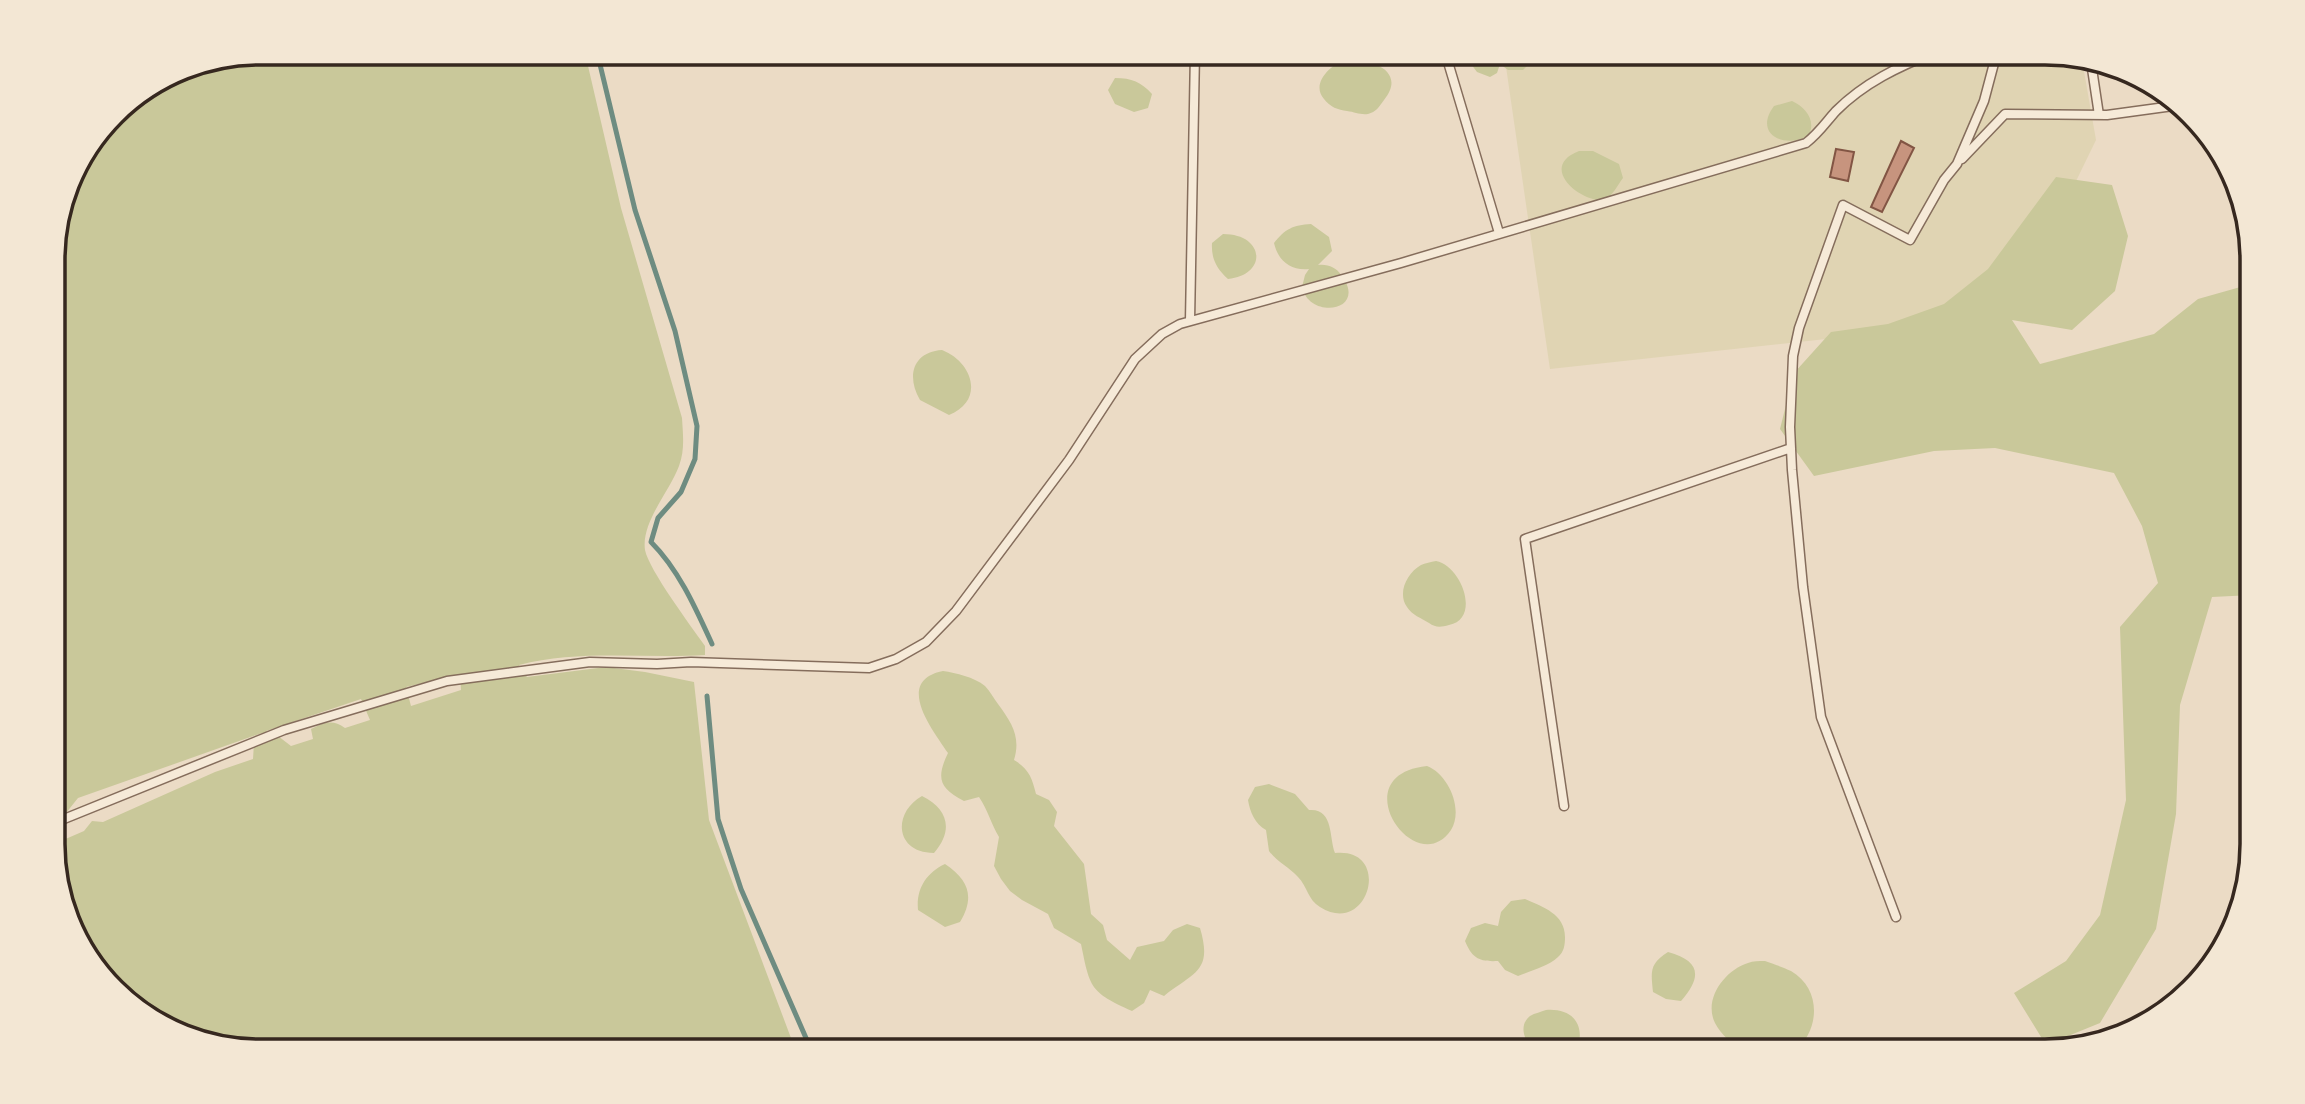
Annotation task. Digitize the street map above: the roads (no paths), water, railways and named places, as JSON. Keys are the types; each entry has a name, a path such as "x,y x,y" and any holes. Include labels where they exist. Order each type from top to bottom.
{"lane":[{"path":"1190,321 1195,65"},
{"path":"1448,65 1499,233"},
{"path":"65,819 284,730 447,681 590,662 691,662 869,668 896,659 926,642 957,611 1069,460 1135,359 1162,334 1190,321 1806,143 1819,134 1836,111 1868,84 1908,65"},
{"path":"1957,164 1984,101 1994,65"},
{"path":"2092,70 2099,115"},
{"path":"1896,917 1821,717 1803,587 1791,448 1793,356 1799,328 1843,205 1910,240 1944,180 2005,114 2099,115 2166,107"},
{"path":"1564,806 1525,539 1791,448"}],"waterway":[{"path":"600,65 635,210 675,331 697,426 695,459 681,492 658,518 651,542 678,577 712,644"},
{"path":"707,696 718,819 741,889 807,1039"}]}
